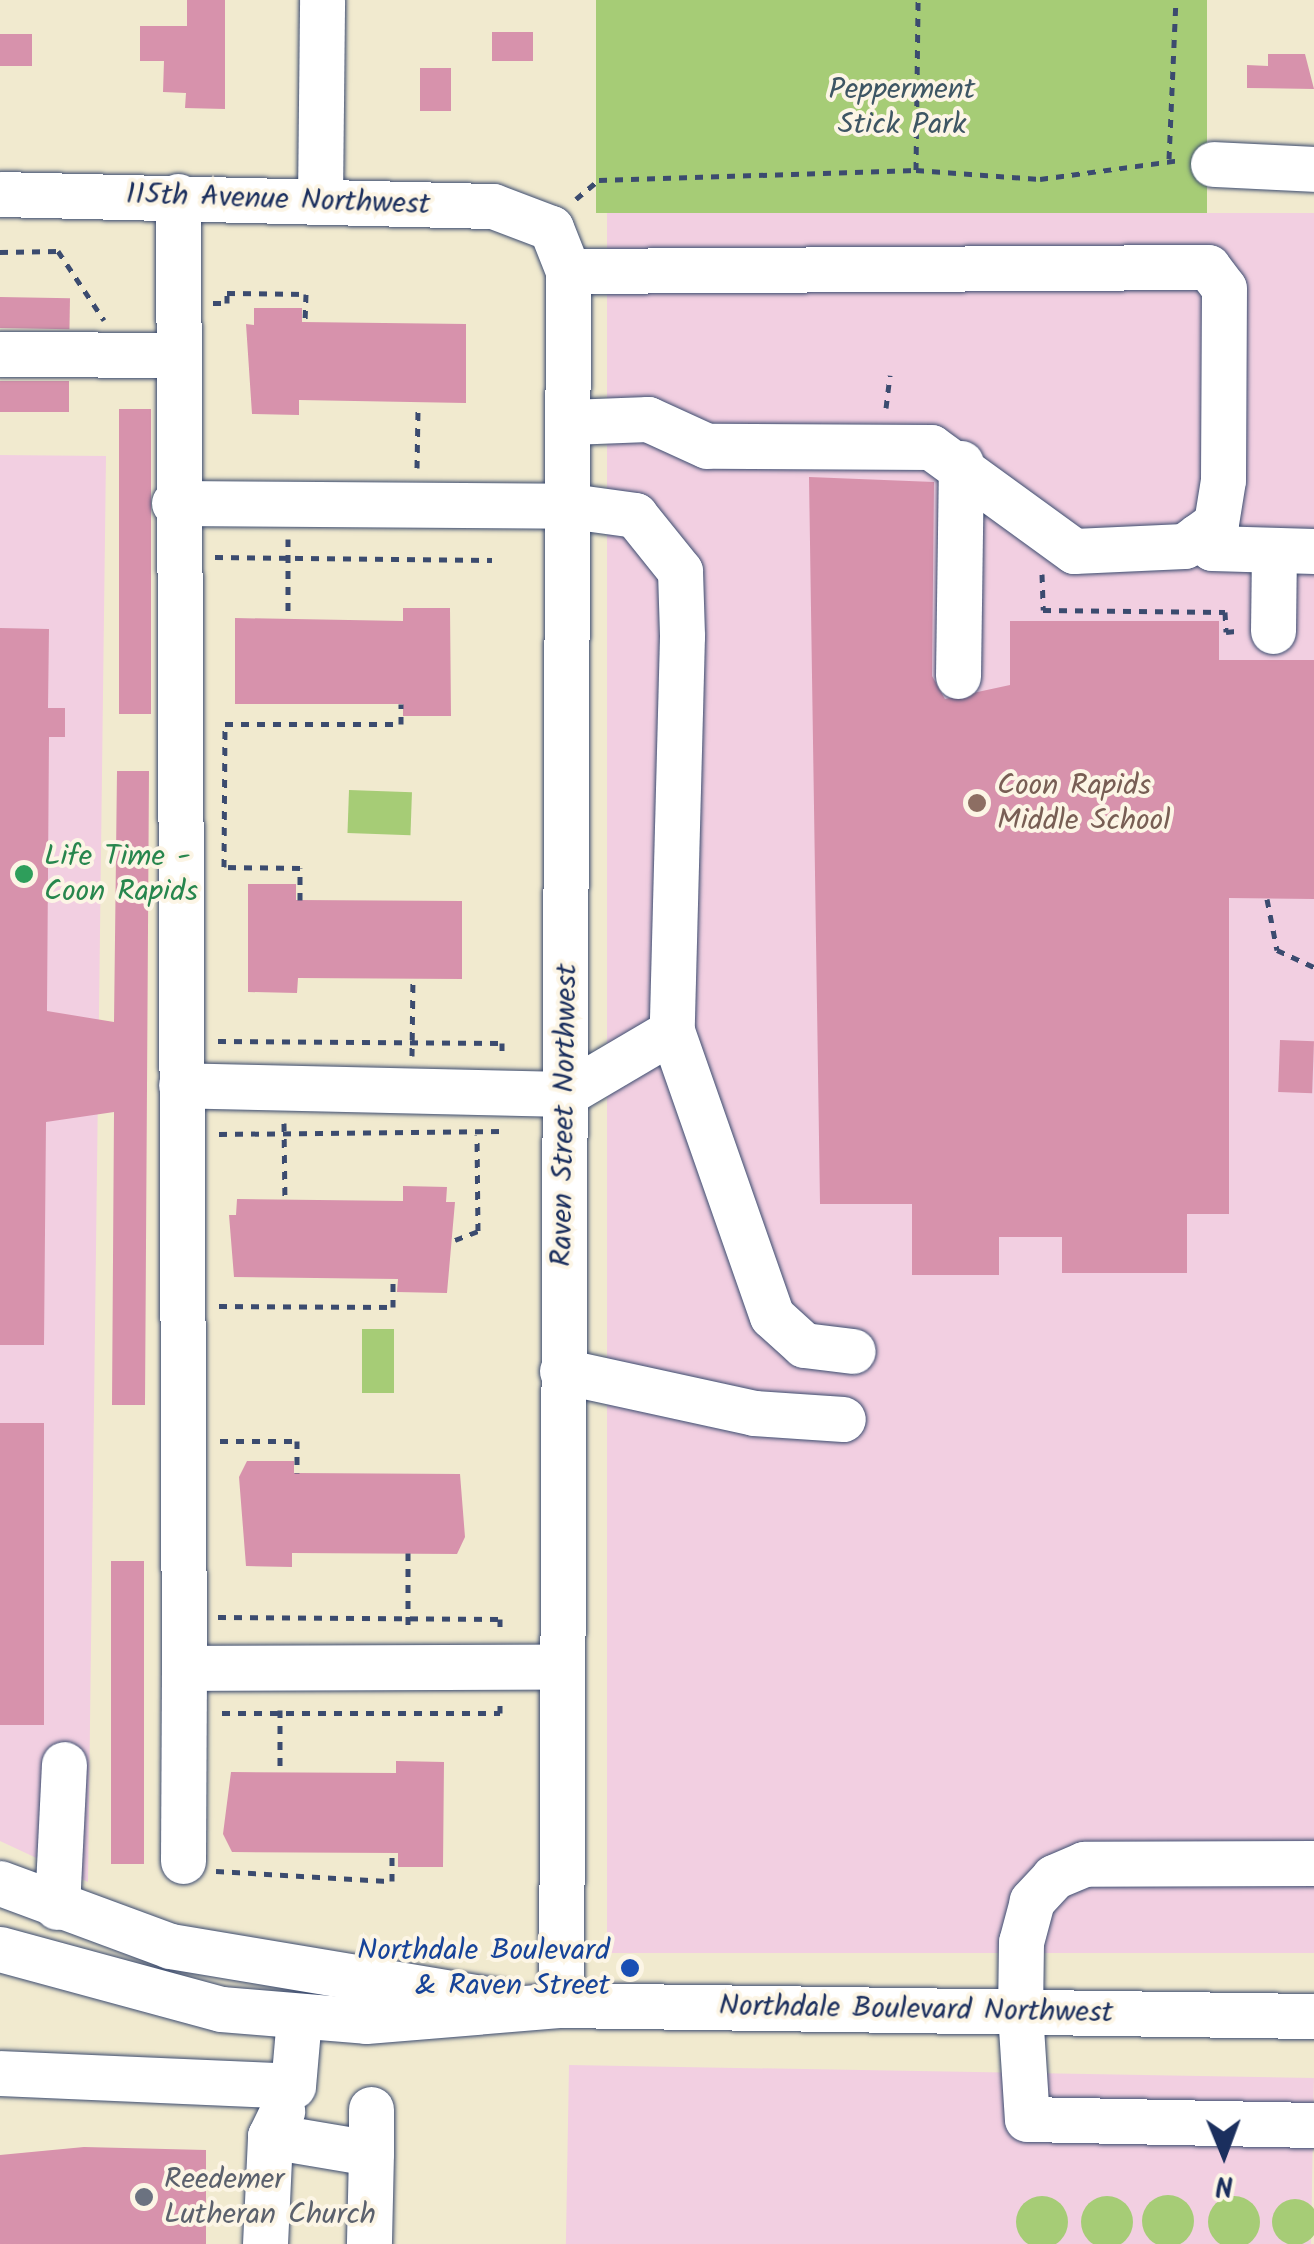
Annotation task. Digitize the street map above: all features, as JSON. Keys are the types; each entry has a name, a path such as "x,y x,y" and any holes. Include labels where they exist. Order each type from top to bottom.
{"street":[{"path":"320,199 322,0"},
{"path":"1213,164 1314,169"},
{"name":"115th Avenue Northwest","path":"0,194 493,206 551,228"},
{"path":"178,196 174,504 181,1086 183,1861"},
{"name":"Raven Street Northwest","path":"539,2005 560,1667 570,506 568,271 551,228"},
{"path":"568,271 1208,267 1224,288 1223,480 1216,523 1184,546 1074,550 961,463 931,447 707,446 648,419 569,422"},
{"path":"0,354 176,355"},
{"path":"958,676 961,463"},
{"path":"174,504 570,506 635,515 680,571 672,1031 772,1316 804,1346 853,1350"},
{"path":"1198,536 1212,548 1294,551 1273,631"},
{"path":"181,1086 412,1090 493,1096 565,1094 672,1031"},
{"path":"562,1371 754,1413 843,1420"},
{"path":"184,1668 560,1667"},
{"path":"57,1907 64,1764"},
{"path":"1314,1864 1084,1864 1054,1878 1032,1901 1021,1942 1020,2012 1027,2119 1314,2125"},
{"name":"Northdale Boulevard Northwest","path":"0,1883 57,1907 252,1964 539,2005 1314,2016"},
{"name":"Northdale Boulevard Northwest","path":"0,1950 149,1995 299,2018 436,2021 539,2005"},
{"path":"264,2244 270,2136 293,2086 299,2018"},
{"path":"0,2072 293,2086"},
{"path":"270,2136 371,2131 369,2244"}],"path":[{"path":"916,170 918,0"},
{"path":"1168,159 1176,0"},
{"path":"551,228 599,180 916,170 1040,179 1168,159 1213,164"},
{"path":"0,252 65,255 126,354"},
{"path":"177,303 306,294 306,322"},
{"path":"880,418 890,375"},
{"path":"417,505 418,410"},
{"path":"1042,556 1042,610 1226,612 1226,632 1273,631"},
{"path":"224,557 492,560"},
{"path":"288,559 288,611"},
{"path":"300,900 300,868 224,867 225,724 401,724 401,704"},
{"path":"1267,899 1277,950 1314,967"},
{"path":"412,1090 413,979"},
{"path":"222,1042 502,1042 493,1096 477,1136 478,1231 454,1240"},
{"path":"284,1088 285,1200"},
{"path":"181,1133 502,1137 493,1096"},
{"path":"182,1306 393,1307 393,1279"},
{"path":"220,1442 298,1442 297,1473"},
{"path":"408,1553 408,1667"},
{"path":"184,1616 500,1619 500,1644"},
{"path":"280,1667 280,1772"},
{"path":"184,1713 500,1713 500,1684"},
{"path":"183,1861 216,1861 216,1873 392,1881 392,1853"}],"shaded area":[{"path":"607,213 1314,213 1314,1953 607,1953"},
{"path":"0,455 106,456 88,1882 0,1841"},
{"path":"569,2065 1314,2078 1311,2244 566,2244"}],"green space":[{"name":"Pepperment Stick Park","path":"596,0 1207,0 1207,213 596,213"},
{"path":"349,790 412,792 410,835 347,833"},
{"path":"362,1329 394,1329 394,1393 362,1393"},
{"path":"1168,2195 1187,2202 1194,2221 1187,2240 1168,2247 1149,2240 1142,2221 1149,2202"},
{"path":"1042,2196 1061,2203 1068,2222 1061,2241 1042,2248 1023,2241 1016,2222 1023,2203"},
{"path":"1107,2196 1125,2204 1133,2222 1125,2240 1107,2248 1089,2240 1081,2222 1089,2204"},
{"path":"1234,2196 1252,2204 1260,2222 1252,2240 1234,2248 1216,2240 1208,2222 1216,2204"},
{"path":"1295,2199 1311,2206 1318,2222 1311,2238 1295,2245 1279,2238 1272,2222 1279,2206"}],"building":[{"path":"187,0 225,0 225,109 185,108 186,93 163,92 164,61 140,61 140,26 187,26"},
{"path":"492,32 533,32 533,61 492,61"},
{"path":"0,34 32,34 32,66 0,66"},
{"path":"1268,54 1305,54 1314,89 1247,88 1247,65 1268,66"},
{"path":"420,68 451,68 451,111 420,111"},
{"path":"0,297 70,298 69,329 0,328"},
{"path":"254,308 302,308 302,322 466,324 466,403 299,400 299,415 252,414 246,324 254,325"},
{"path":"0,381 69,381 69,412 0,412"},
{"path":"119,409 151,409 151,714 119,714"},
{"name":"Coon Rapids Middle School","path":"809,477 934,482 932,676 945,699 1010,685 1010,621 1219,621 1219,660 1314,660 1314,899 1229,898 1229,1214 1187,1214 1187,1273 1062,1273 1062,1237 999,1237 999,1275 912,1275 912,1204 820,1204"},
{"path":"403,608 450,608 451,716 403,716 403,704 235,704 235,618 403,621"},
{"name":"Life Time - Coon Rapids","path":"0,628 49,629 48,708 65,708 65,737 49,737 47,1011 114,1022 117,771 149,771 145,1405 112,1405 114,1112 46,1122 44,1345 0,1345"},
{"path":"248,884 296,884 296,900 462,901 462,979 298,978 297,993 248,992"},
{"path":"1280,1040 1314,1041 1312,1093 1278,1092"},
{"path":"403,1186 447,1187 446,1202 455,1202 447,1293 397,1292 398,1279 234,1277 229,1215 236,1215 237,1199 403,1201"},
{"path":"0,1423 44,1423 44,1725 0,1725"},
{"path":"247,1461 294,1461 294,1473 460,1474 465,1537 457,1554 292,1553 292,1567 246,1566 239,1477"},
{"path":"111,1561 144,1561 144,1864 111,1864"},
{"path":"396,1761 444,1762 443,1867 398,1867 398,1853 232,1852 223,1834 231,1772 396,1773"},
{"path":"84,2147 206,2150 206,2244 0,2244 0,2155"}],"place":[{"name":"Coon Rapids Middle School","path":"977,803"},
{"name":"Life Time - Coon Rapids","path":"24,874"},
{"name":"Northdale Boulevard & Raven Street","path":"630,1968"},
{"name":"Reedemer Lutheran Church","path":"144,2197"}]}
